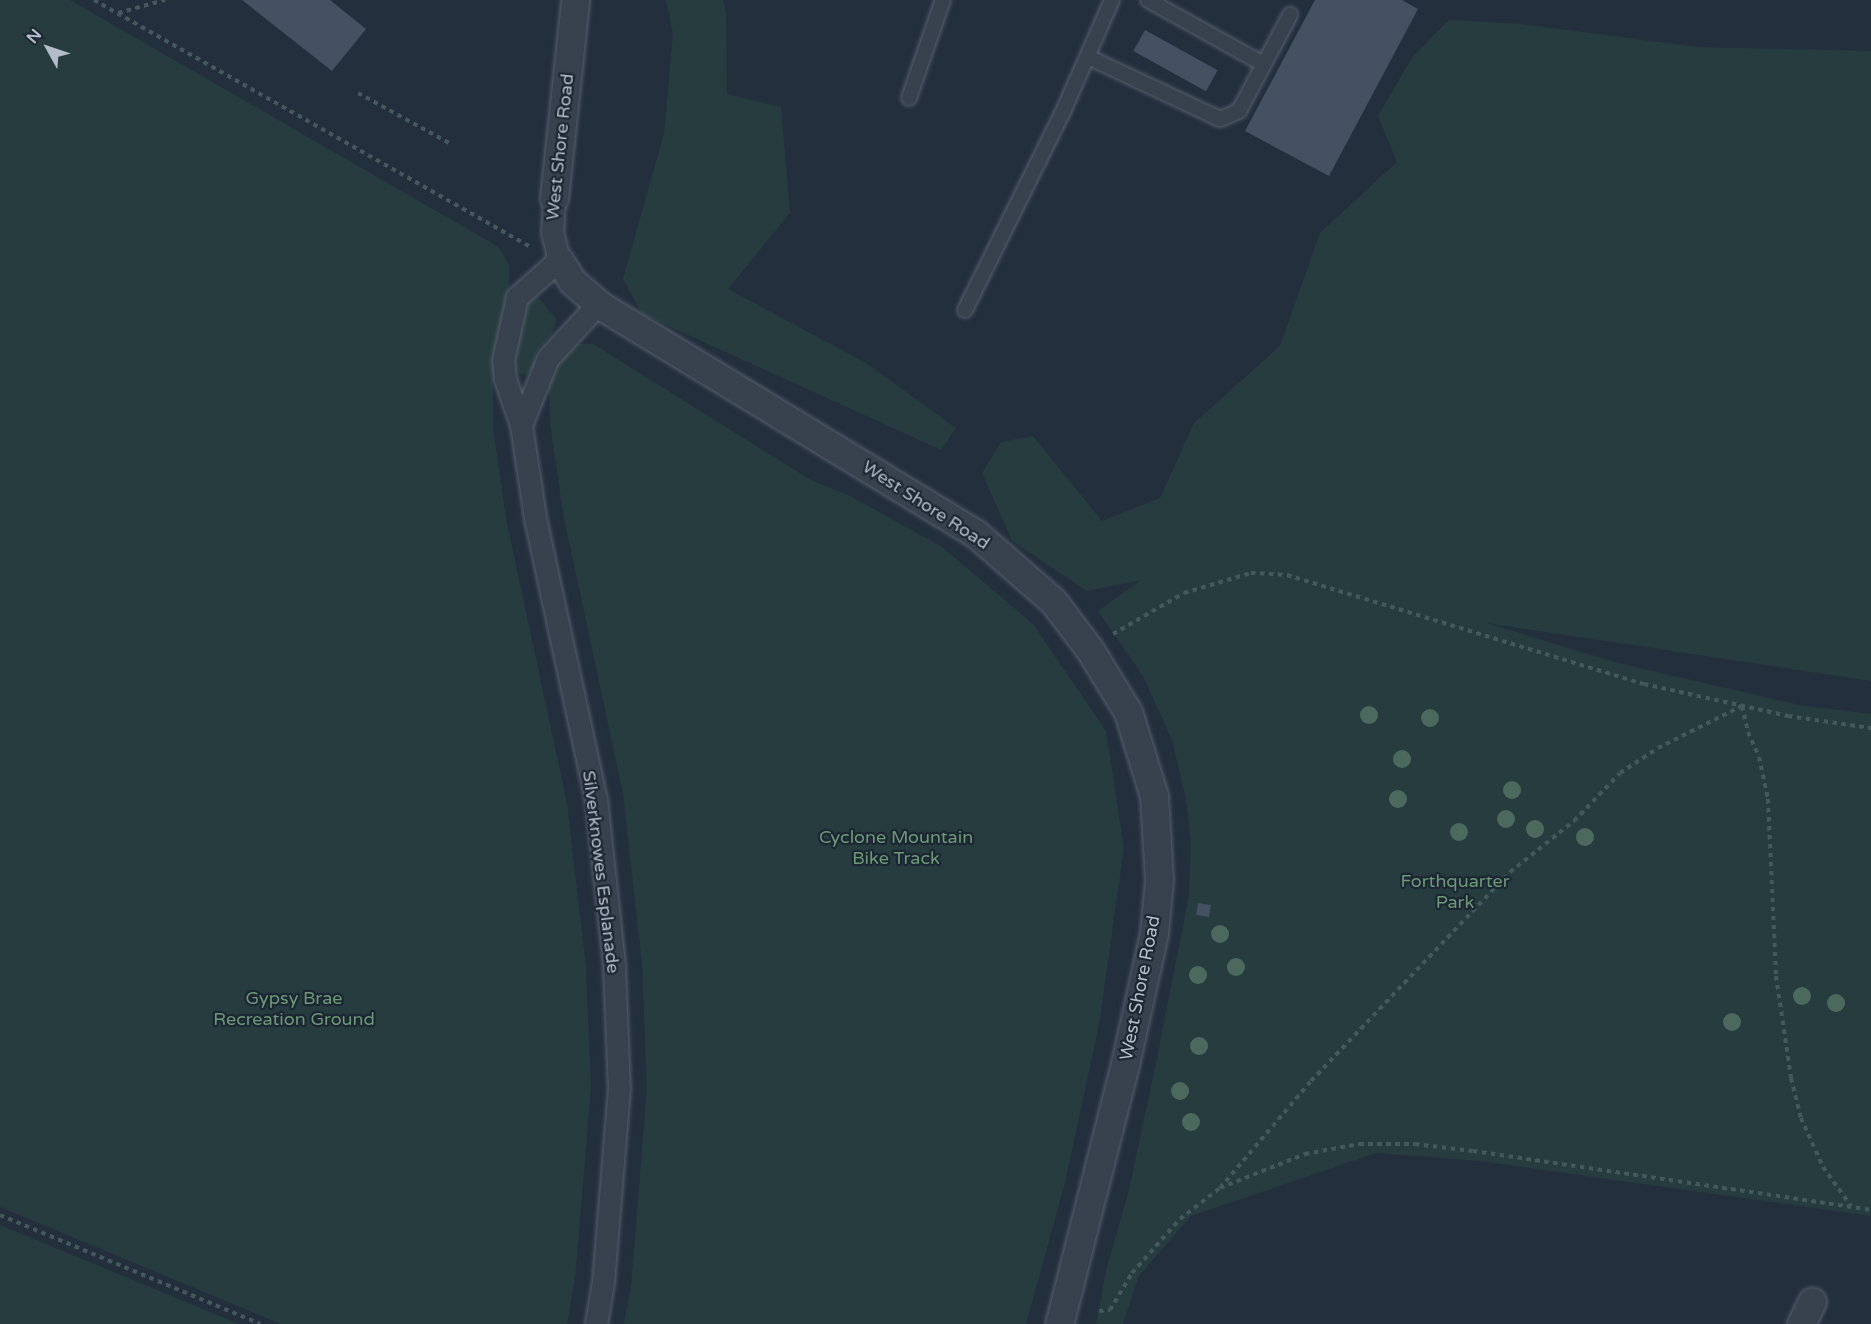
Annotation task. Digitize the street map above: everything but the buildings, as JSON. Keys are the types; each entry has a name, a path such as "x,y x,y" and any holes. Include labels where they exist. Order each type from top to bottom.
{"street":[{"name":"West Shore Road","path":"575,0 552,232 559,260 572,281 598,304 975,533 1017,566 1053,601 1090,650 1128,712 1154,796 1159,879 1154,933 1125,1064 1059,1324"},
{"name":"Silverknowes Esplanade","path":"559,260 517,297 503,360 505,379 521,425 535,518 596,799 615,966 619,1088 603,1282 596,1324"},
{"path":"521,425 548,358 598,304"}],"lane":[{"path":"909,98 943,0"},
{"path":"965,310 1088,57 1112,0"},
{"path":"1148,0 1263,64"},
{"path":"1088,57 1220,119 1239,111 1290,15"}],"path":[{"path":"94,0 503,234 559,260"},
{"path":"118,13 165,0"},
{"path":"358,93 451,144"},
{"path":"1090,650 1184,593 1251,573 1287,575 1644,684 1742,706 1835,724 1871,728"},
{"path":"1099,1311 1110,1310 1132,1274 1180,1219 1220,1188 1311,1081 1510,872 1574,821 1620,773 1667,743 1742,706"},
{"path":"1742,706 1748,732 1760,757 1768,799 1773,940 1791,1078 1801,1118 1822,1167 1851,1206"},
{"path":"1220,1188 1305,1154 1359,1144 1415,1144 1871,1210"},
{"path":"0,1215 260,1324"}],"green space":[{"name":"Gypsy Brae Recreation Ground","path":"0,0 70,0 490,242 501,250 509,265 509,286 493,381 493,428 507,523 567,803 586,968 591,1088 575,1278 567,1324 281,1324 0,1207"},
{"path":"666,0 723,0 726,12 727,94 781,107 790,213 728,289 866,363 956,428 941,450 642,314 623,279 664,134 673,34"},
{"name":"Forthquarter Park","path":"1449,20 1523,24 1697,47 1871,51 1871,681 1486,623 1622,664 1800,705 1871,714 1871,1216 1480,1161 1376,1153 1191,1216 1139,1276 1123,1324 1096,1324 1107,1266 1128,1194 1189,895 1191,847 1187,804 1172,740 1143,676 1098,611 1141,580 1087,591 1012,541 982,473 1001,442 1033,436 1102,521 1160,498 1194,423 1280,346 1320,233 1397,162 1378,116 1411,59"},
{"path":"533,297 540,299 557,320 552,334 537,351 534,368 526,375 515,373 511,362 524,302"},
{"name":"Cyclone Mountain Bike Track","path":"577,344 593,344 811,480 850,496 942,547 1033,624 1106,731 1124,848 1099,1025 1065,1183 1026,1324 624,1324 631,1286 647,1089 642,964 623,794 563,513 550,423 549,380 553,369 564,354"},
{"path":"0,1225 239,1324 0,1324"}]}
